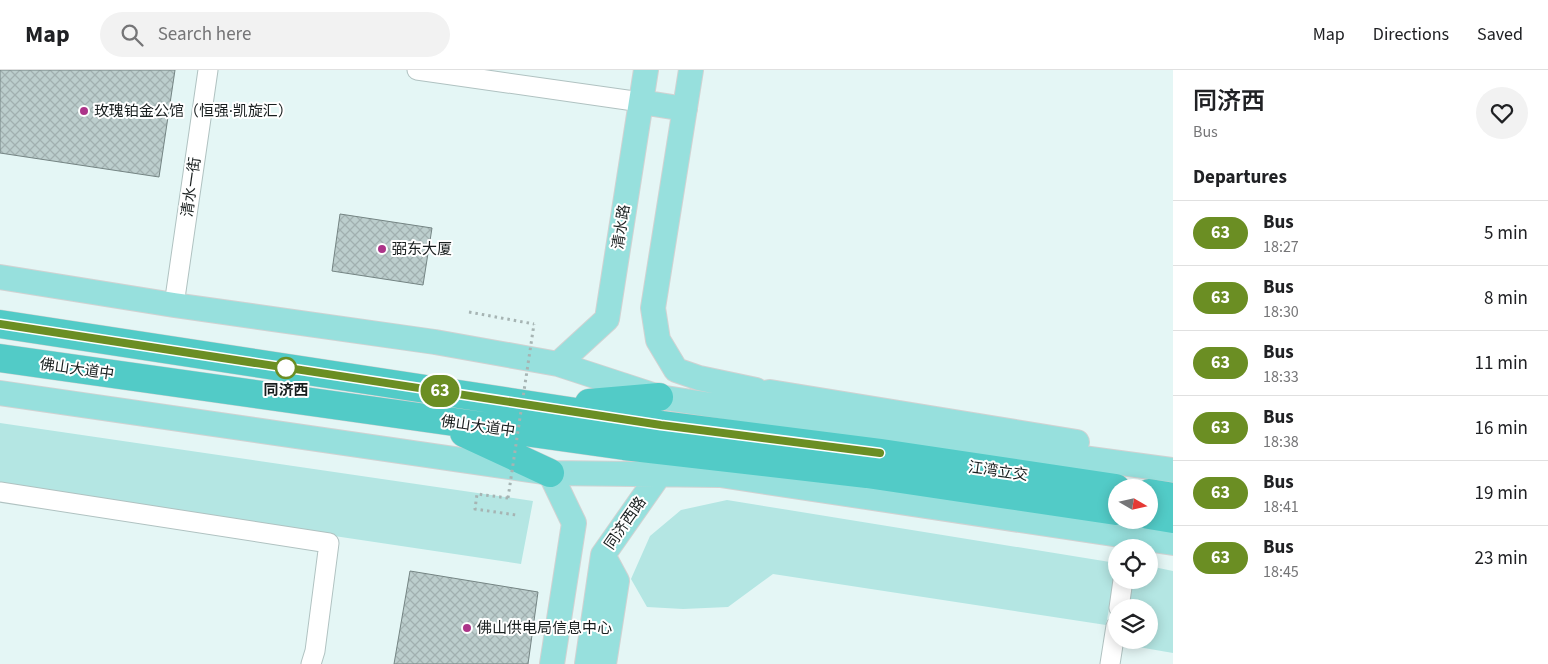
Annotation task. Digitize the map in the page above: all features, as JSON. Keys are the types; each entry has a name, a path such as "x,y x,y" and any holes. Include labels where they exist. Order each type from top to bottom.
{"highway":[{"name":"佛山大道中","path":"0,324 543,406 661,425 869,463"},
{"name":"佛山大道中","path":"0,358 624,446 869,463"},
{"path":"543,406 658,397"},
{"path":"437,420 550,473"},
{"path":"869,463 1108,509"},
{"name":"江湾立交","path":"869,463 1108,487"},
{"path":"1158,494 1173,497"},
{"path":"1158,516 1173,519"}],"main road":[{"name":"清水路","path":"558,364 607,319 646,70"},
{"path":"691,70 653,308 658,340 676,370 699,378 770,392 1173,457"},
{"path":"641,102 685,109"},
{"path":"0,277 174,305 435,342 558,364 658,397 704,404 869,463 1173,543"},
{"path":"704,404 770,392"},
{"path":"0,393 550,473 720,475 814,490 875,513 1108,548"},
{"path":"814,490 869,463 1173,470"},
{"path":"550,473 574,523 552,664"},
{"name":"同济西路","path":"587,664 603,555 659,475"},
{"path":"539,664 554,566 570,543"},
{"path":"603,555 617,581 604,664"},
{"path":"1158,556 1173,558"}],"street":[{"name":"清水一街","path":"174,305 208,70"},
{"path":"417,70 641,102"},
{"path":"0,492 329,543 315,651 311,664"},
{"path":"1110,664 1112,649"}],"path":[{"path":"469,312 534,324 508,498 477,494 475,509 516,515"}],"shaded area":[{"path":"0,423 533,501 521,564 0,486"},
{"path":"727,500 1108,562 1108,589 1113,589 1111,599 1108,599 1106,625 773,574 728,607 683,609 647,607 631,579 650,536 681,510"},
{"path":"1158,568 1173,571 1173,653 1150,649 1158,649 1158,599 1128,599 1130,589 1158,589"}],"building":[{"name":"玫瑰铂金公馆（恒强·凯旋汇）","path":"0,70 175,70 159,177 0,153"},
{"name":"弼东大厦","path":"340,214 432,228 423,285 332,271"},
{"name":"佛山供电局信息中心","path":"410,571 538,592 528,664 394,664"}],"bus line":[{"name":"63","path":"0,324 661,425 880,453"}],"place":[{"name":"玫瑰铂金公馆（恒强·凯旋汇）","path":"84,111"},
{"name":"弼东大厦","path":"382,249"},
{"name":"同济西","path":"286,368"},
{"name":"佛山供电局信息中心","path":"467,628"}]}
